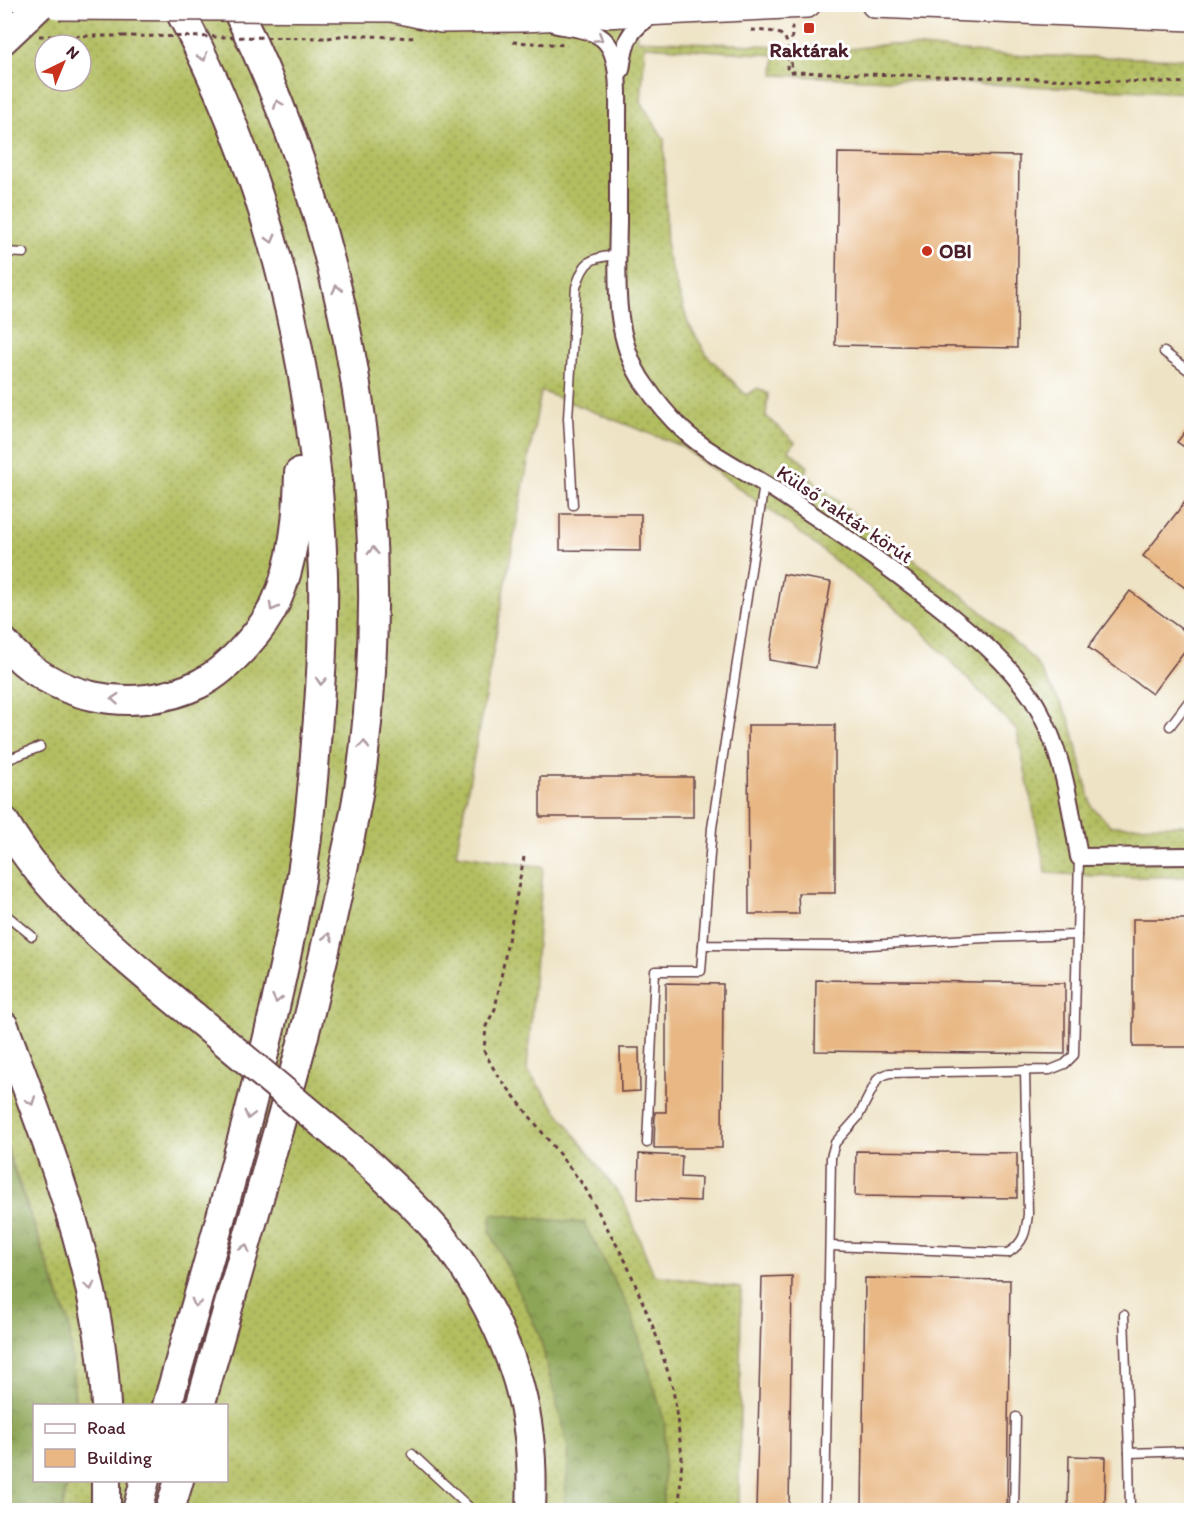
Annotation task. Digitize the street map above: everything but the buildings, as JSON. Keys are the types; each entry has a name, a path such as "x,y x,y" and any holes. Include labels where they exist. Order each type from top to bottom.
{"highway":[{"path":"168,1404 242,1142 278,998 297,905 310,816 322,675 323,574 315,469 300,360 281,272 248,162 197,44 176,4"},
{"path":"201,1404 316,994 340,883 364,752 373,606 373,531 362,424 350,346 333,270 315,202 300,160 234,4"},
{"path":"6,38 38,6"},
{"path":"4,642 15,656 56,684 104,699 130,700 158,697 200,683 224,666 242,649 261,628 276,604 285,578 297,525 300,360"},
{"path":"4,821 35,867 64,902 99,937 362,1157 437,1231 483,1299 496,1324 514,1371 524,1404 529,1437 531,1510"},
{"path":"4,1026 59,1178 79,1245 97,1314 106,1404"},
{"path":"106,1482 106,1510"},
{"path":"136,1510 144,1482"},
{"path":"170,1510 178,1482"},
{"path":"183,1510 187,1482"}],"main road":[{"path":"38,6 398,6 442,19 523,18 807,4"},
{"path":"875,4 1191,17"}],"street":[{"name":"Külső raktár körút","path":"618,89 626,41 642,21 659,12"},
{"name":"Külső raktár körút","path":"523,18 587,31 608,43 613,53 618,89 620,316 628,352 643,382 659,404 685,432 833,528 910,584 970,632 1011,671 1032,699 1049,732 1068,790 1078,858"},
{"path":"1078,858 1191,856"}],"lane":[{"path":"4,252 24,253"},
{"path":"573,505 568,418 576,287 586,263 595,258 618,255"},
{"path":"1164,352 1191,373"},
{"path":"648,1143 655,971 701,971 712,828 764,483"},
{"path":"1170,726 1191,697"},
{"path":"4,761 40,747"},
{"path":"825,1510 831,1156 835,1143 858,1117 878,1078 890,1073 1050,1070 1065,1064 1074,1055 1078,858"},
{"path":"4,913 32,936"},
{"path":"703,945 853,946 1077,935"},
{"path":"830,1246 1008,1253 1020,1246 1026,1232 1028,1214 1024,1070"},
{"path":"1124,1315 1130,1510"},
{"path":"1014,1510 1016,1417"},
{"path":"1129,1453 1191,1451"},
{"path":"412,1454 472,1510"}],"path":[{"path":"791,72 792,27"},
{"path":"746,30 780,34 786,38 788,43 787,68 791,72 1191,83"},
{"path":"6,38 122,36 328,38"},
{"path":"524,857 495,1009 486,1026 484,1051 496,1073 584,1186 626,1262 655,1332 673,1388 682,1456 679,1510"}],"green space":[{"path":"633,4 637,40 849,49 889,44 1005,55 1191,59 1191,93 774,75 775,55 645,46 641,102 664,139 667,254 688,323 707,355 746,395 758,388 768,394 766,416 795,442 789,450 808,467 804,473 868,526 971,602 1034,660 1069,717 1092,807 1111,826 1191,825 1191,877 1112,877 1046,873 1017,731 914,623 791,526 681,446 541,391 456,854 543,867 527,1070 624,1201 654,1275 741,1288 739,1510 62,1510 68,1482 228,1482 228,1404 75,1404 69,1324 5,1143 4,5"},
{"path":"4,1143 69,1324 75,1404 33,1404 33,1482 68,1482 62,1510 5,1510"},
{"path":"492,1214 584,1223 632,1315 665,1423 663,1510 564,1510 569,1451 539,1334 490,1231"}],"place":[{"name":"Raktárak","path":"809,28"},
{"name":"OBI","path":"927,251"}]}
